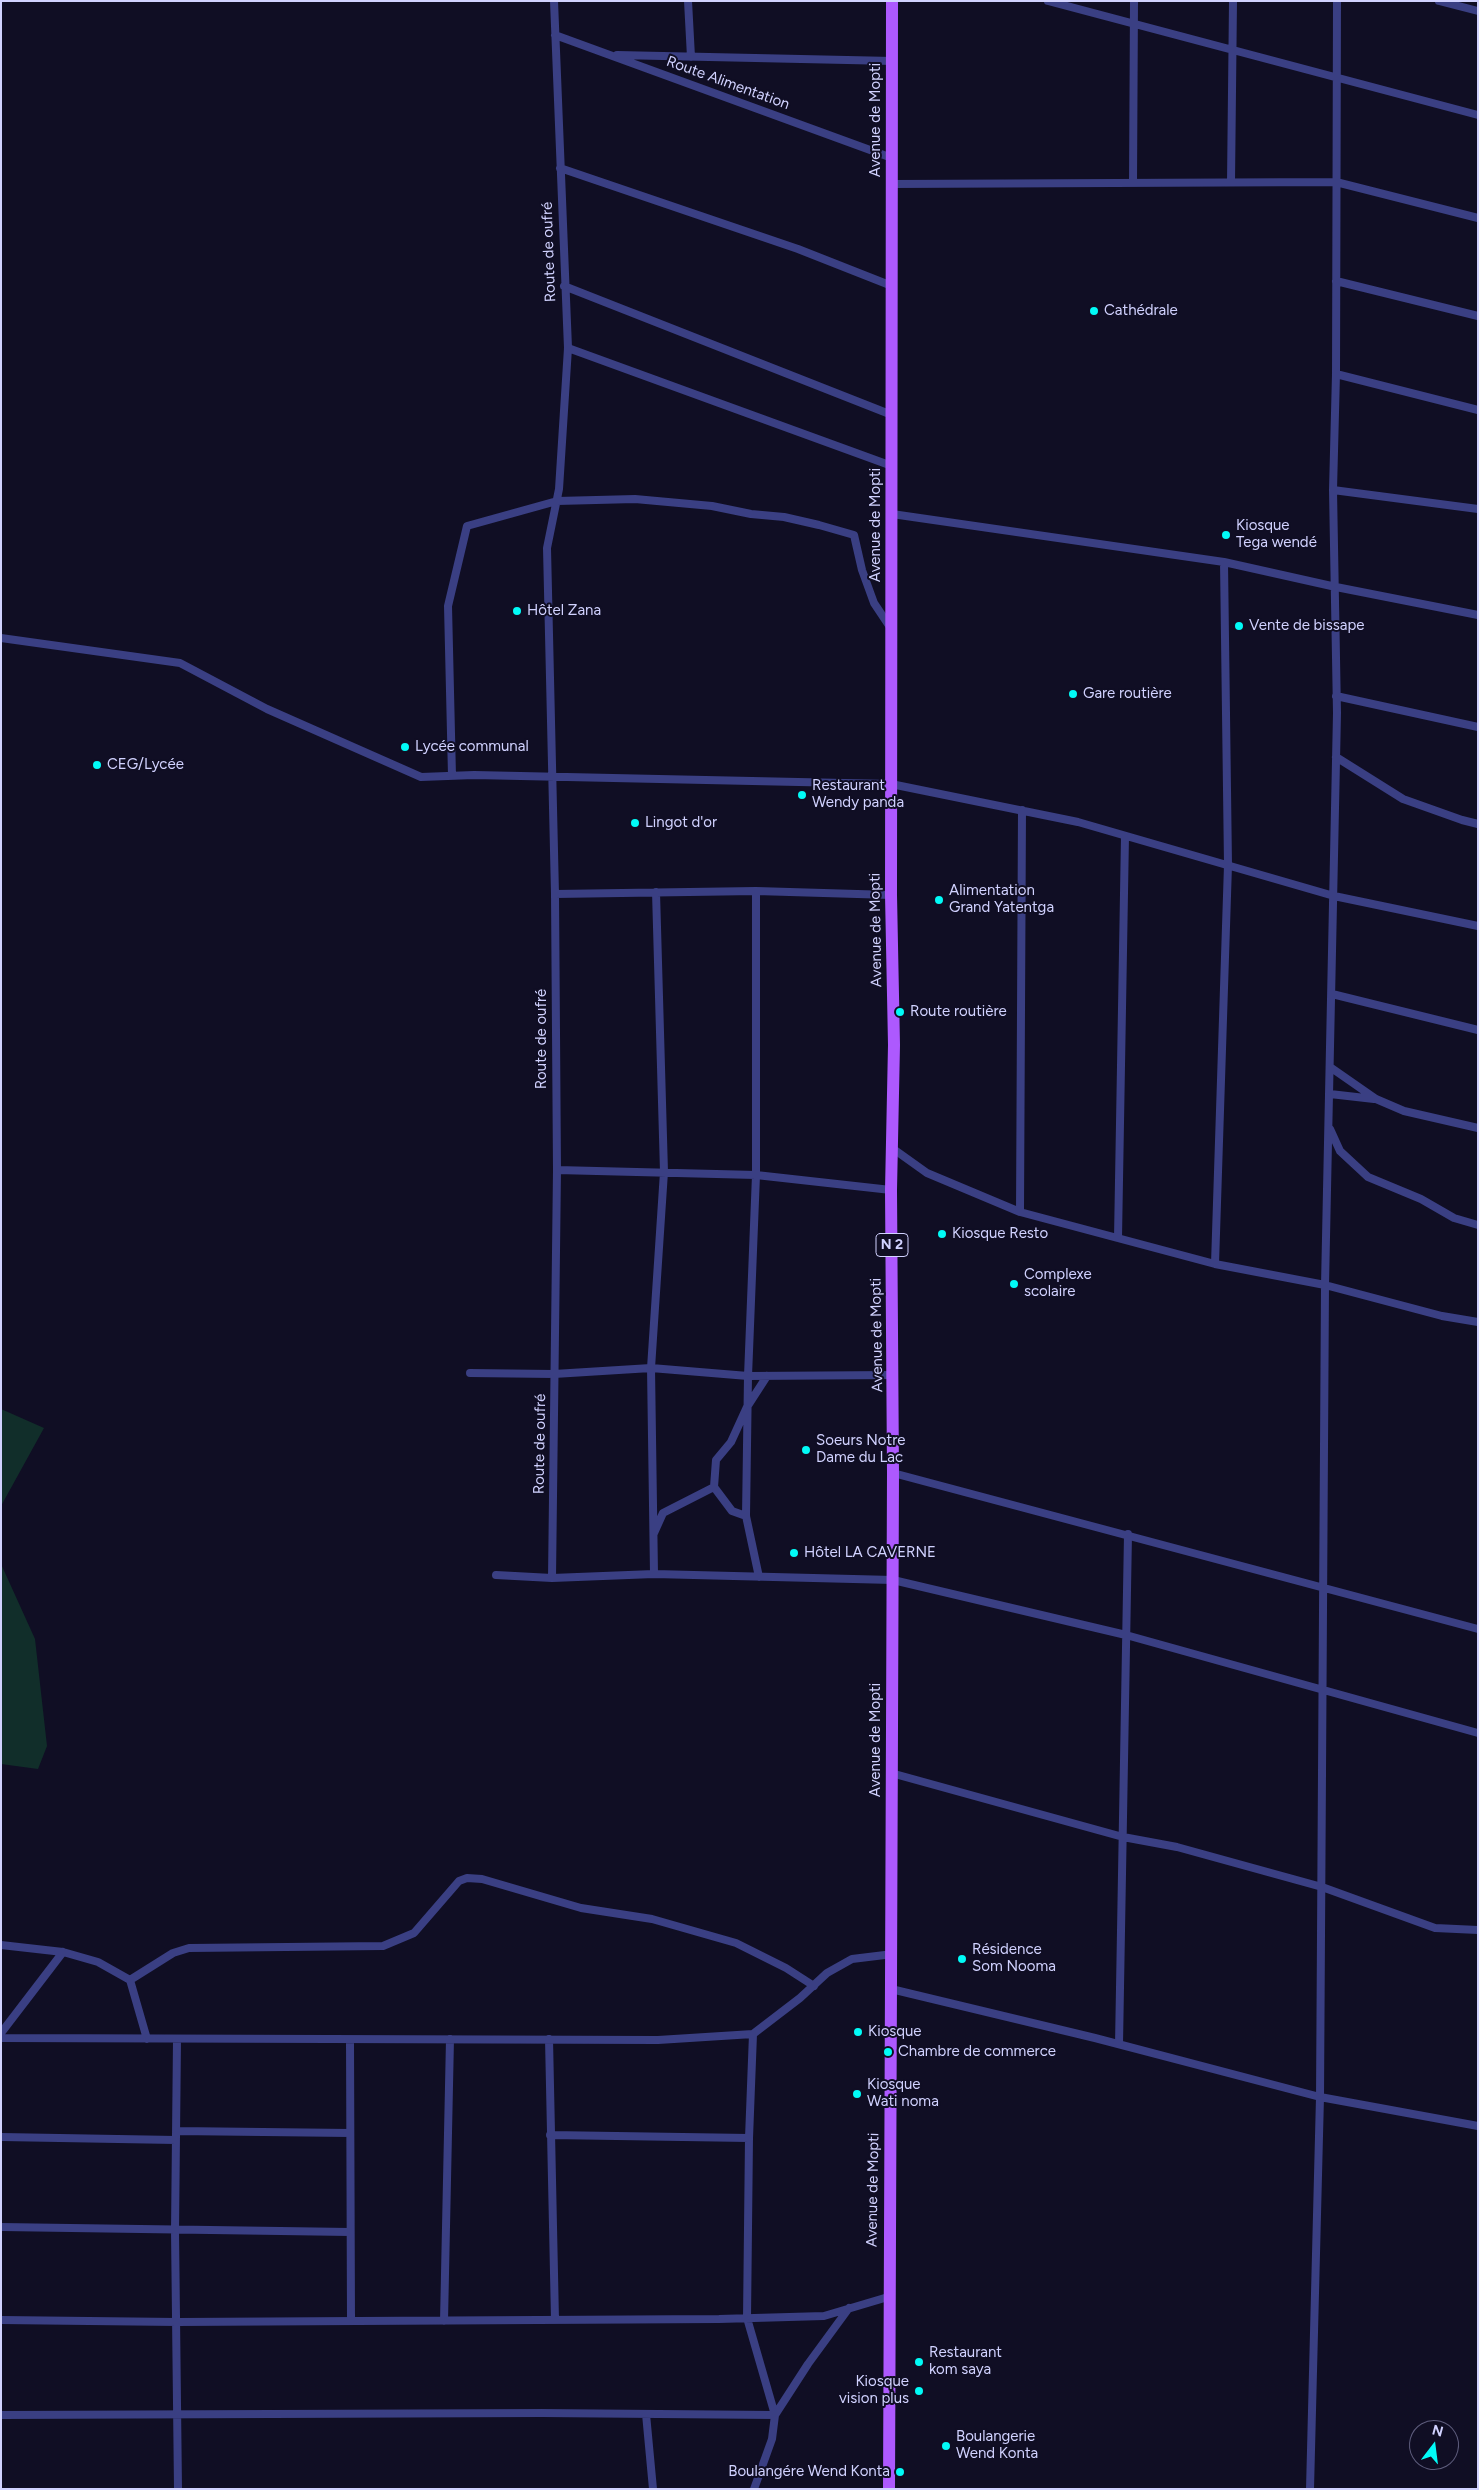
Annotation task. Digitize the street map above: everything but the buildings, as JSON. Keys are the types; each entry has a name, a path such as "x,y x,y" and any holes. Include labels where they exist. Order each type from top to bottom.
{"main road":[{"name":"Avenue de Mopti","path":"888,2489 888,2297 893,1954 891,1773 894,1473 891,1190 894,1037 891,895 892,1"}],"street":[{"name":"Route de oufré","path":"552,1578 557,1170 555,894 547,548 556,501 568,348 554,1"},
{"path":"688,1 692,57"},
{"path":"1048,1 1478,115"},
{"path":"1134,1 1134,183"},
{"path":"1231,182 1233,1"},
{"path":"1310,2489 1320,2097 1325,1285 1336,757 1336,587 1333,490 1336,374 1335,76 1337,1"},
{"path":"1439,1 1478,12"},
{"name":"Route Alimentation","path":"555,35 892,158"},
{"path":"610,55 892,61"},
{"path":"560,168 798,249 892,286"},
{"path":"892,184 1336,182 1478,218"},
{"path":"1336,281 1478,316"},
{"path":"564,286 892,415"},
{"path":"568,348 892,466"},
{"path":"1336,374 1478,410"},
{"path":"1333,490 1478,509"},
{"path":"452,776 448,606 467,526 556,501 634,499 712,506 751,514 784,517 854,536 862,570 874,603 892,630"},
{"path":"892,514 1224,562 1336,587 1478,615"},
{"path":"1215,1264 1228,865 1224,562"},
{"path":"1,638 180,664 267,709 421,777 552,776 891,784 1078,822 1334,896 1478,926"},
{"path":"1336,696 1478,727"},
{"path":"1336,757 1404,799 1478,824"},
{"path":"1020,1212 1022,810"},
{"path":"1118,1238 1125,836"},
{"path":"555,894 756,890 891,895"},
{"path":"756,890 756,1175 747,1407 746,1516 759,1577"},
{"path":"654,1574 651,1368 664,1172 656,892"},
{"path":"1332,994 1478,1030"},
{"path":"1330,1067 1376,1099 1404,1110 1478,1128"},
{"path":"1330,1094 1376,1099"},
{"path":"1329,1125 1340,1151 1368,1177 1421,1199 1454,1218 1478,1225"},
{"path":"892,1148 927,1173 1020,1212 1215,1264 1325,1285 1442,1316 1478,1322"},
{"path":"557,1170 756,1175 891,1190"},
{"path":"470,1373 554,1374 651,1368 748,1376 894,1376"},
{"path":"746,1516 732,1511 714,1487 716,1460 731,1442 747,1407 767,1376"},
{"path":"894,1473 1478,1629"},
{"path":"653,1536 663,1513 714,1487"},
{"path":"1119,2044 1128,1534"},
{"path":"496,1575 552,1578 654,1574 893,1580 1126,1635 1323,1688 1478,1733"},
{"path":"891,1773 1123,1837 1177,1847 1322,1886 1434,1928 1478,1930"},
{"path":"130,1980 173,1953 189,1948 384,1946 414,1933 459,1881 467,1878 482,1879 581,1908 652,1919 736,1943 786,1968 814,1986"},
{"path":"1,1945 63,1952 98,1962 130,1980 147,2039"},
{"path":"1,2033 63,1952"},
{"path":"1,2038 658,2040 754,2034 814,1986 827,1973 852,1959 893,1954"},
{"path":"891,1989 1119,2044 1320,2097 1478,2126"},
{"path":"754,2034 749,2138 747,2318 775,2415 772,2439 754,2489"},
{"path":"444,2321 450,2039"},
{"path":"549,2039 555,2320"},
{"path":"177,2040 175,2231 178,2489"},
{"path":"350,2040 350,2321"},
{"path":"176,2131 350,2133"},
{"path":"550,2136 749,2138"},
{"path":"1,2137 176,2140"},
{"path":"1,2227 175,2231 350,2232"},
{"path":"1,2320 177,2322 747,2318 824,2316 888,2297"},
{"path":"775,2415 808,2364 849,2308"},
{"path":"646,2414 653,2489"},
{"path":"1,2415 775,2415"}],"green space":[{"path":"1,1409 44,1428 1,1506"},
{"path":"1,1564 35,1639 47,1746 38,1769 1,1764"}],"place":[{"name":"Cathédrale","path":"1094,311"},
{"name":"Kiosque Tega wendé","path":"1226,535"},
{"name":"Hôtel Zana","path":"517,611"},
{"name":"Vente de bissape","path":"1239,626"},
{"name":"Gare routière","path":"1073,694"},
{"name":"Lycée communal","path":"405,747"},
{"name":"CEG/Lycée","path":"97,765"},
{"name":"Restaurant Wendy panda","path":"802,795"},
{"name":"Lingot d'or","path":"635,823"},
{"name":"Alimentation Grand Yatentga","path":"939,900"},
{"name":"Route routière","path":"900,1012"},
{"name":"Kiosque Resto","path":"942,1234"},
{"name":"Complexe scolaire","path":"1014,1284"},
{"name":"Soeurs Notre Dame du Lac","path":"806,1450"},
{"name":"Hôtel LA CAVERNE","path":"794,1553"},
{"name":"Résidence Som Nooma","path":"962,1959"},
{"name":"Kiosque","path":"858,2032"},
{"name":"Chambre de commerce","path":"888,2052"},
{"name":"Kiosque Wati noma","path":"857,2094"},
{"name":"Restaurant kom saya","path":"919,2362"},
{"name":"Kiosque vision plus","path":"919,2391"},
{"name":"Boulangerie Wend Konta","path":"946,2446"},
{"name":"Boulangére Wend Konta","path":"900,2472"}]}
